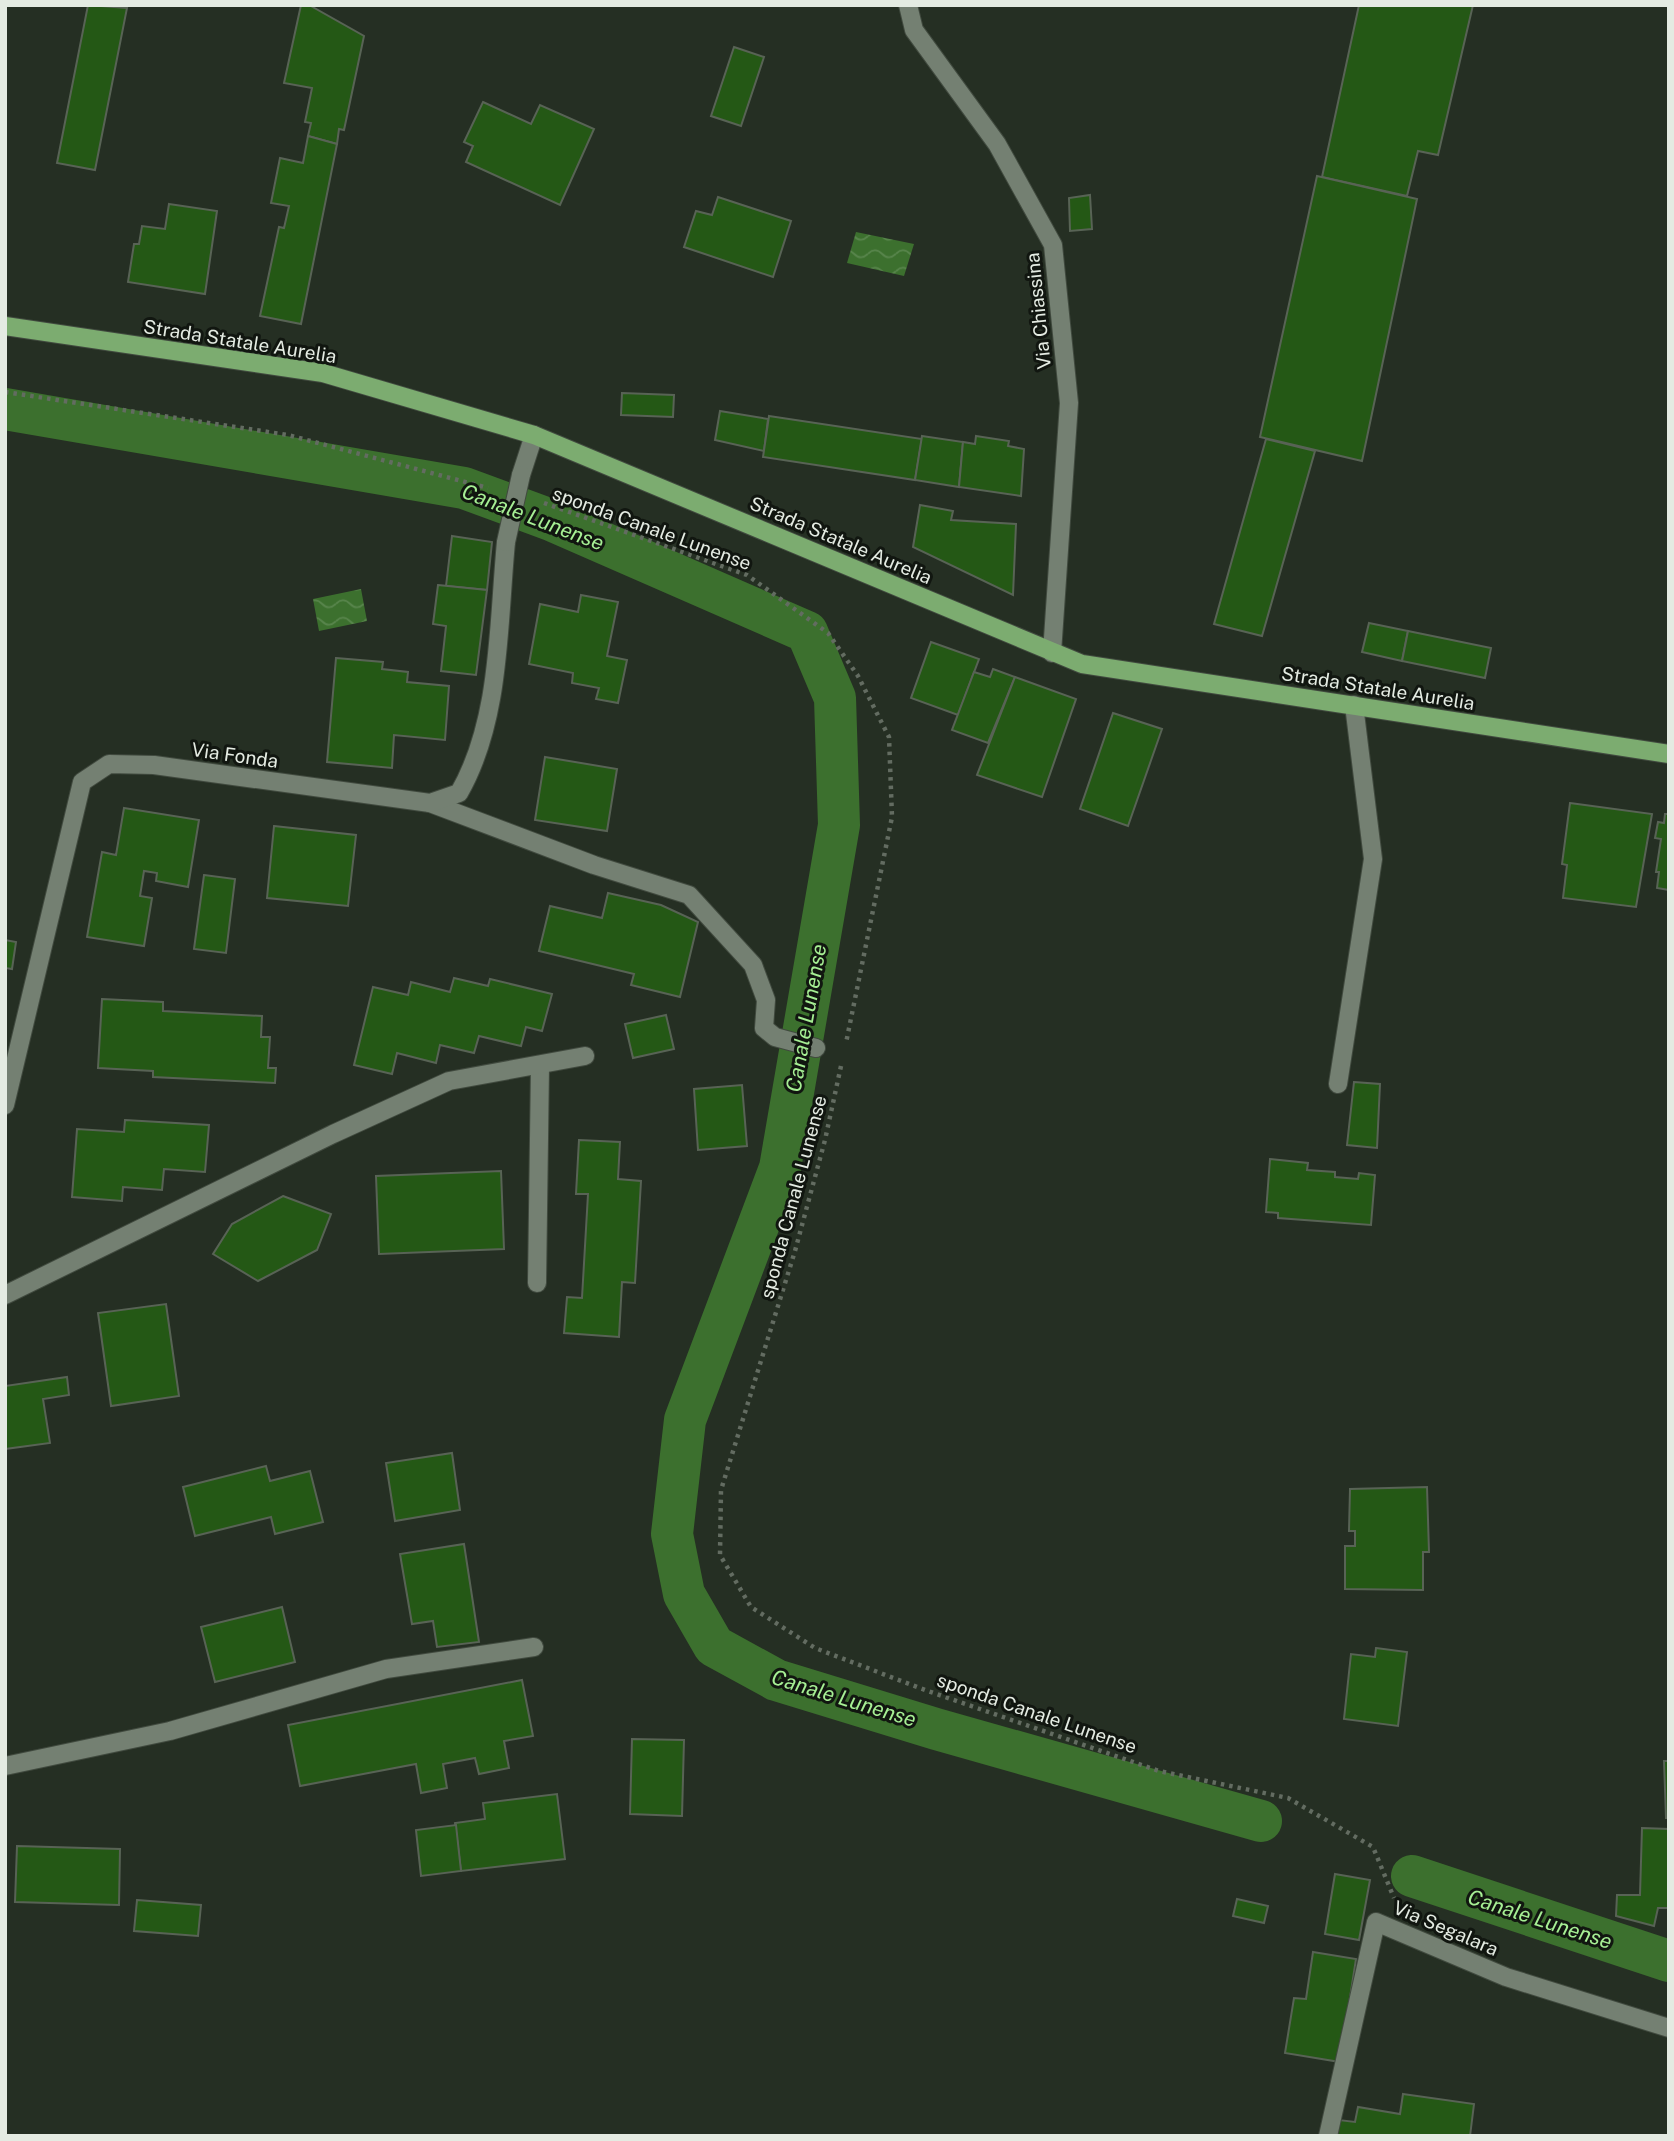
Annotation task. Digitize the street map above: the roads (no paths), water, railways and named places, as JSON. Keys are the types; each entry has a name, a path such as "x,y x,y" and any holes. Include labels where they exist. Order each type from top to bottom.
{"main road":[{"name":"Strada Statale Aurelia","path":"5,326 323,373 534,435 1082,664 1669,754"}],"street":[{"name":"Via Chiassina","path":"908,5 914,30 997,144 1053,246 1069,403 1052,653"},
{"path":"430,803 459,793 476,763 493,685 506,542 521,475 534,435"},
{"path":"1338,1084 1373,859 1354,705"},
{"name":"Via Fonda","path":"5,1105 82,782 109,764 154,765 430,803 594,865 689,895 753,965 766,1000 765,1028 775,1037 816,1048"},
{"path":"5,1295 321,1140 449,1081 585,1056"},
{"path":"537,1283 540,1066"},
{"path":"5,1766 170,1731 386,1669 534,1647"},
{"name":"Via Segalara","path":"1328,2136 1376,1922 1506,1976 1669,2028"}],"water":[{"path":"856,232 914,244 904,276 847,263"},
{"path":"361,589 367,621 319,631 313,599"}],"waterway":[{"name":"Canale Lunense","path":"5,409 464,488 551,520 807,632 835,698 839,825 780,1168 685,1420 672,1534 684,1594 714,1646 776,1680 936,1729 1261,1821"},
{"name":"Canale Lunense","path":"1412,1876 1669,1961"}]}
